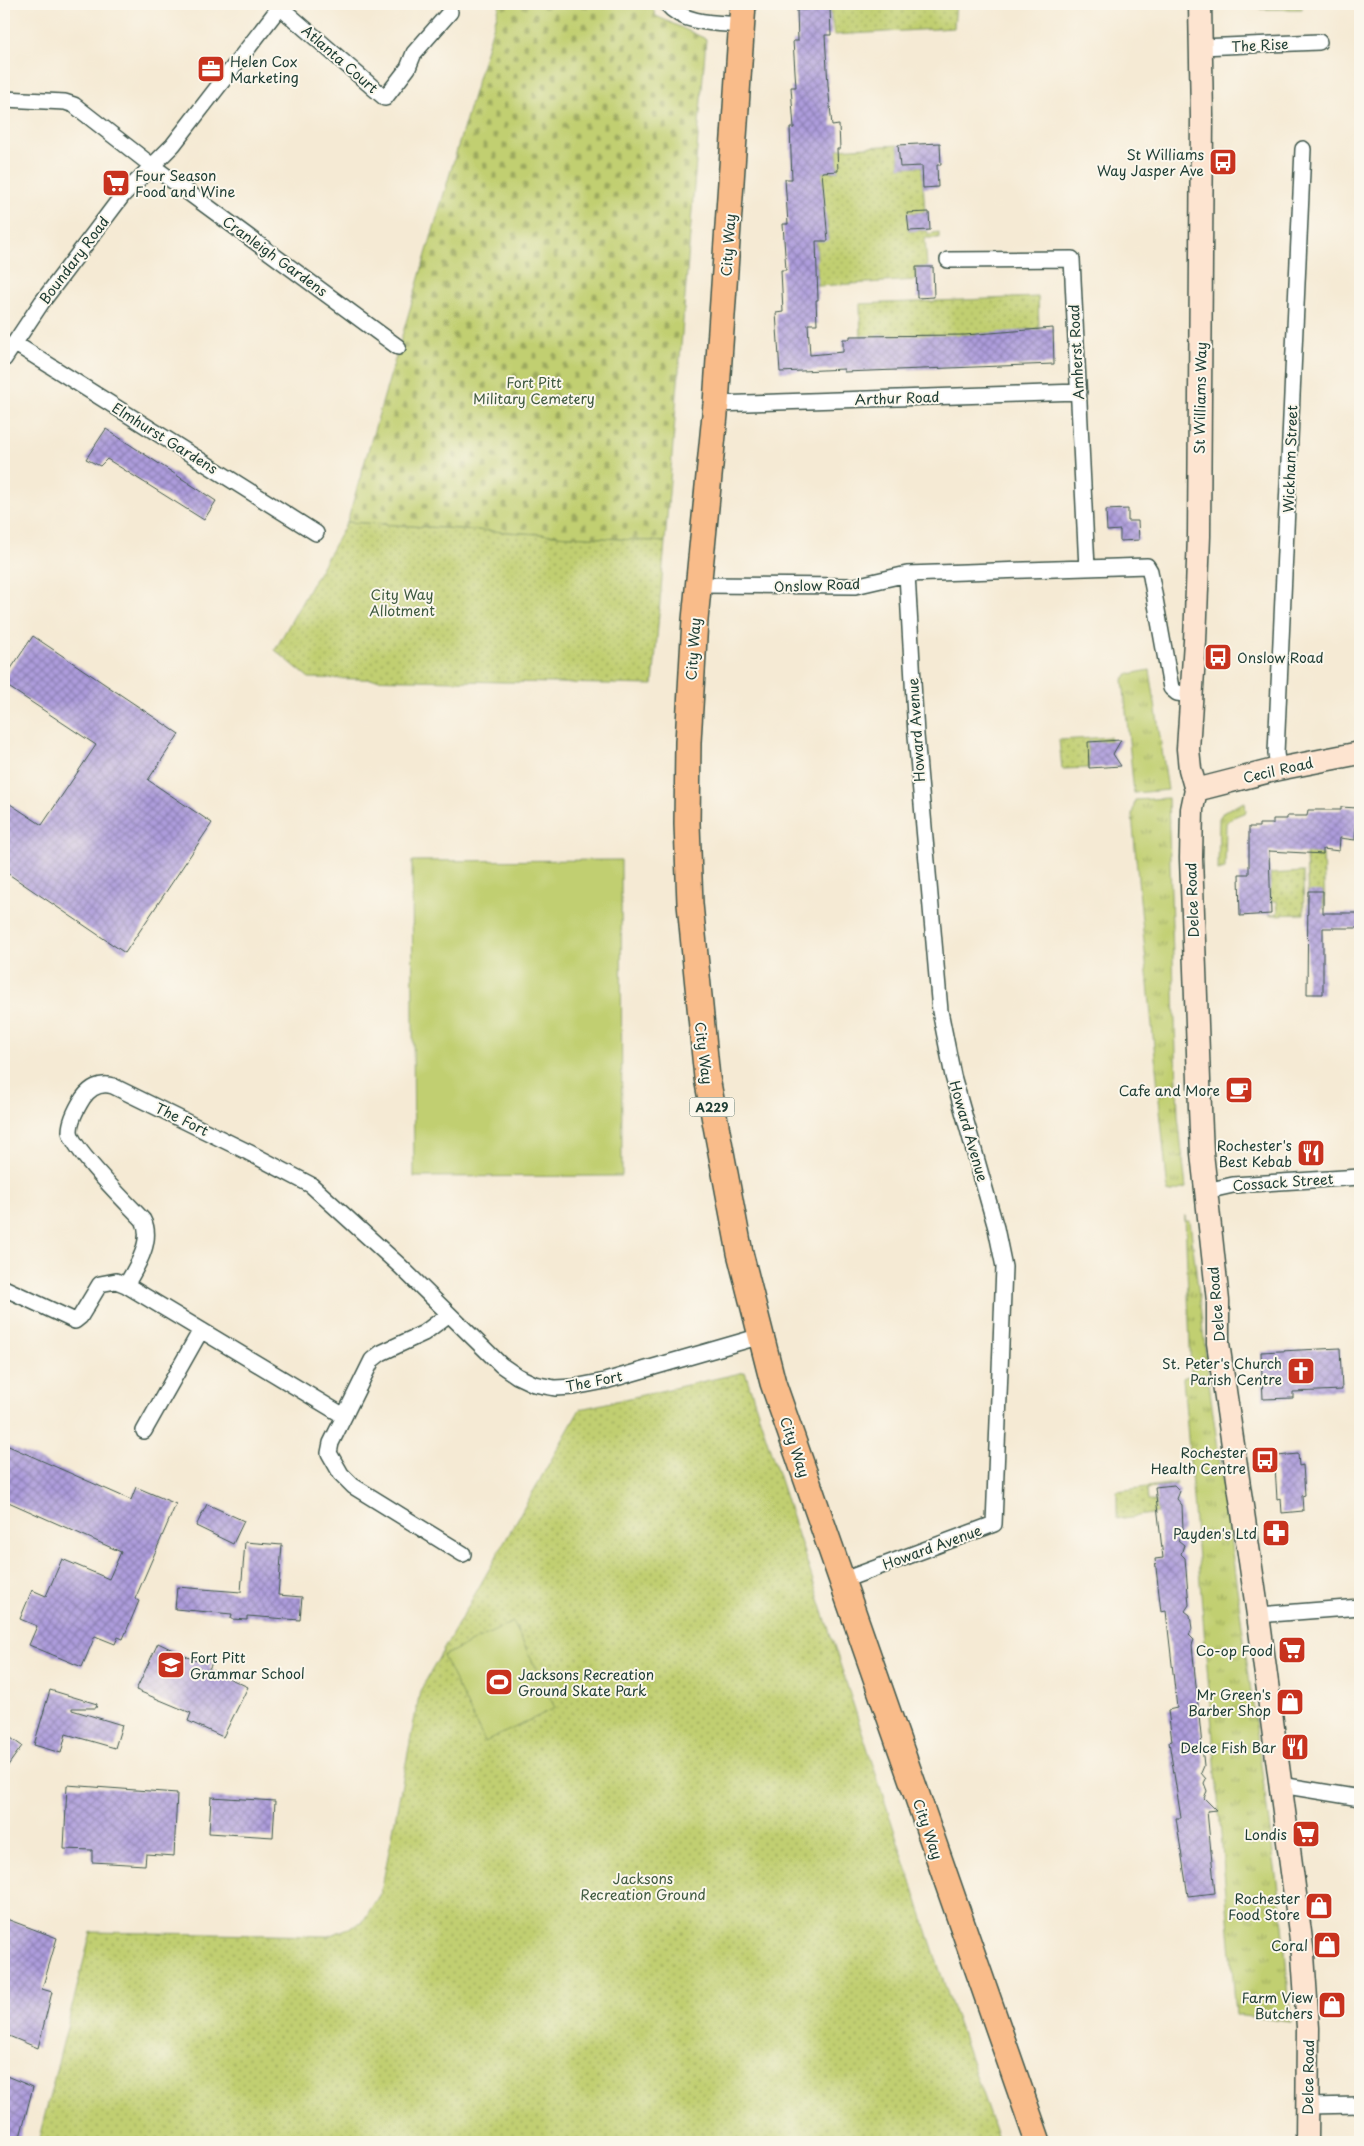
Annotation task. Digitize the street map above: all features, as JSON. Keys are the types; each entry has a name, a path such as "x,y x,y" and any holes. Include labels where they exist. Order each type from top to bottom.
{"main road":[{"name":"City Way","path":"743,14 716,404 698,585 690,698 687,800 693,945 702,1033 714,1118 738,1244 774,1383 841,1581 1038,2142"}],"street":[{"path":"667,4 681,15 694,20 743,14"},
{"name":"St Williams Way","path":"1196,790 1189,760 1199,536 1200,4"},
{"name":"Atlanta Court","path":"281,5 385,98 408,68 414,53 450,12"},
{"name":"Boundary Road","path":"4,358 42,302 122,196 184,132 281,5"},
{"name":"The Rise","path":"1201,47 1319,42"},
{"name":"Cranleigh Gardens","path":"4,99 65,102 74,105 151,165 398,347"},
{"name":"Wickham Street","path":"1278,769 1276,753 1303,149"},
{"name":"Amherst Road","path":"948,260 1072,259 1087,568"},
{"name":"Elmhurst Gardens","path":"14,343 316,533"},
{"name":"Arthur Road","path":"716,404 1079,392"},
{"name":"Onslow Road","path":"698,585 855,586 907,574 1148,567 1171,688 1177,693 1192,695"},
{"name":"Howard Avenue","path":"841,1581 994,1524 1004,1267 1000,1242 953,1076 940,1011 917,753 907,574"},
{"name":"Cecil Road","path":"1196,790 1278,769 1360,753"},
{"name":"Delce Road","path":"1196,790 1191,824 1191,875 1200,1108 1206,1191 1218,1301 1218,1343 1258,1615 1303,1954 1308,2028 1307,2142"},
{"name":"The Fort","path":"126,1285 145,1244 145,1222 84,1155 70,1131 84,1097 94,1088 104,1084 119,1088 305,1181 352,1221 512,1373 534,1384 555,1388 605,1381 761,1336"},
{"name":"Cossack Street","path":"1206,1191 1233,1185 1360,1176"},
{"path":"4,1288 74,1321 80,1317 100,1284 116,1281 126,1285 344,1416"},
{"path":"449,1314 424,1333 374,1358 344,1416 328,1453 344,1478 355,1487 463,1554"},
{"path":"144,1431 201,1330"},
{"path":"1258,1615 1360,1607"},
{"path":"1281,1785 1360,1798"},
{"path":"1307,2106 1360,2104"}],"green space":[{"name":"Fort Pitt Military Cemetery","path":"500,4 651,4 656,16 706,39 665,542 347,522"},
{"path":"829,4 956,4 954,28 834,35"},
{"path":"1260,4 1302,4 1302,9 1260,9"},
{"path":"898,145 900,167 922,166 925,212 908,214 909,230 927,230 928,234 939,232 939,238 925,238 927,267 916,267 916,280 818,286 817,268 796,257 817,256 816,241 828,240 827,221 823,217 822,172 838,171 837,149"},
{"path":"1038,297 1039,329 1021,330 1023,365 1018,366 1017,335 985,333 985,342 980,334 933,336 933,334 915,334 915,345 895,346 895,335 878,335 878,341 861,347 860,304"},
{"name":"City Way Allotment","path":"347,522 665,542 653,685 309,678 275,650"},
{"path":"1150,670 1168,790 1134,793 1123,679 1129,674"},
{"path":"1110,737 1110,741 1088,742 1089,768 1062,769 1059,740"},
{"path":"1168,798 1178,1116 1186,1188 1168,1193 1132,816 1135,800"},
{"path":"1245,802 1246,812 1231,818 1226,823 1225,869 1218,871 1219,818 1224,811"},
{"path":"1306,852 1323,854 1325,908 1308,908"},
{"path":"621,860 622,1176 414,1177 412,861"},
{"path":"1303,872 1304,914 1269,915 1278,913 1277,901 1270,901 1270,874"},
{"path":"1185,1221 1190,1221 1211,1398 1283,1926 1291,2022 1236,2015 1183,1378 1191,1374"},
{"name":"Jacksons Recreation Ground","path":"745,1372 942,1977 999,2142 38,2142 91,1932 328,1936 362,1923 381,1892 420,1691 580,1409"},
{"path":"1177,1483 1176,1485 1147,1489 1148,1501 1157,1501 1158,1513 1117,1519 1117,1491"},
{"name":"Jacksons Recreation Ground Skate Park","path":"513,1622 555,1708 485,1742 443,1656"}],"building":[{"path":"830,9 831,35 825,35 828,85 832,126 839,125 840,149 837,149 838,171 822,172 828,241 816,241 817,324 808,324 810,355 843,352 843,339 850,339 850,336 965,335 1053,328 1054,364 844,372 844,369 780,372 776,313 783,312 781,270 786,270 783,224 788,224 785,179 792,179 790,128 794,128 791,87 796,87 793,41 798,41 797,10"},
{"path":"940,143 941,165 937,165 938,187 923,188 922,166 900,167 898,145"},
{"path":"929,212 930,230 909,231 907,213"},
{"path":"916,267 933,267 934,297 917,298"},
{"path":"106,429 216,501 204,520 107,459 100,466 86,459"},
{"path":"1128,509 1128,521 1138,521 1139,540 1120,541 1120,530 1107,531 1106,510"},
{"path":"33,636 179,734 148,780 212,823 125,953 4,871 4,800 42,825 96,745 4,684 4,679"},
{"path":"1121,740 1113,754 1121,766 1089,768 1088,742"},
{"path":"1341,807 1357,808 1355,840 1340,838 1339,851 1323,849 1323,854 1269,851 1271,914 1240,916 1239,874 1249,874 1249,827 1259,827 1259,824 1273,824 1273,819 1287,819 1287,816 1307,816 1308,810 1341,810"},
{"path":"1308,891 1323,891 1323,913 1360,913 1360,928 1323,928 1323,994 1307,994"},
{"name":"St. Peter's Church Parish Centre","path":"1340,1348 1342,1390 1293,1392 1293,1398 1263,1399 1261,1352"},
{"path":"4,1444 131,1500 136,1487 176,1504 135,1599 139,1601 123,1639 118,1637 115,1644 95,1636 82,1667 29,1645 37,1626 20,1619 32,1590 46,1596 62,1559 109,1579 121,1552 4,1500"},
{"path":"1298,1454 1299,1466 1303,1465 1305,1495 1302,1496 1303,1511 1282,1513 1281,1498 1277,1499 1275,1467 1278,1467 1277,1456"},
{"path":"1174,1485 1180,1491 1177,1499 1182,1505 1183,1530 1178,1540 1184,1545 1181,1554 1185,1558 1189,1605 1185,1611 1190,1615 1192,1629 1189,1635 1194,1640 1192,1645 1204,1766 1201,1773 1206,1779 1204,1783 1207,1791 1204,1798 1216,1810 1207,1811 1215,1893 1188,1896 1176,1818 1181,1818 1169,1742 1172,1741 1168,1710 1177,1708 1166,1611 1161,1612 1155,1559 1163,1558 1155,1487"},
{"path":"207,1504 244,1521 233,1544 196,1526"},
{"path":"245,1542 282,1545 278,1595 302,1597 300,1620 247,1616 247,1620 231,1619 232,1614 175,1609 177,1587 241,1592"},
{"path":"158,1643 196,1661 199,1654 213,1661 209,1669 248,1687 223,1737 188,1721 191,1713 136,1690"},
{"path":"50,1690 97,1704 96,1708 72,1708 72,1710 122,1725 115,1748 66,1734 61,1753 34,1745"},
{"path":"4,1733 22,1746 4,1771"},
{"path":"67,1785 177,1793 174,1856 146,1854 145,1865 92,1862 92,1850 64,1849"},
{"path":"211,1797 275,1801 273,1837 209,1833"},
{"path":"4,1918 57,1938 42,1989 52,1992 38,2048 4,2034"},
{"path":"4,2075 33,2087 19,2141 4,2135"}],"place":[{"name":"Helen Cox Marketing","path":"211,69"},
{"name":"St Williams Way Jasper Ave","path":"1223,162"},
{"name":"Four Season Food and Wine","path":"116,183"},
{"name":"Onslow Road","path":"1218,657"},
{"name":"Cafe and More","path":"1239,1090"},
{"name":"Rochester's Best Kebab","path":"1311,1153"},
{"name":"St. Peter's Church Parish Centre","path":"1301,1371"},
{"name":"Rochester Health Centre","path":"1265,1460"},
{"name":"Payden's Ltd","path":"1276,1533"},
{"name":"Co-op Food","path":"1292,1650"},
{"name":"Fort Pitt Grammar School","path":"171,1665"},
{"name":"Jacksons Recreation Ground Skate Park","path":"499,1682"},
{"name":"Mr Green's Barber Shop","path":"1290,1702"},
{"name":"Delce Fish Bar","path":"1295,1747"},
{"name":"Londis","path":"1306,1834"},
{"name":"Rochester Food Store","path":"1319,1906"},
{"name":"Coral","path":"1327,1945"},
{"name":"Farm View Butchers","path":"1332,2005"}]}
